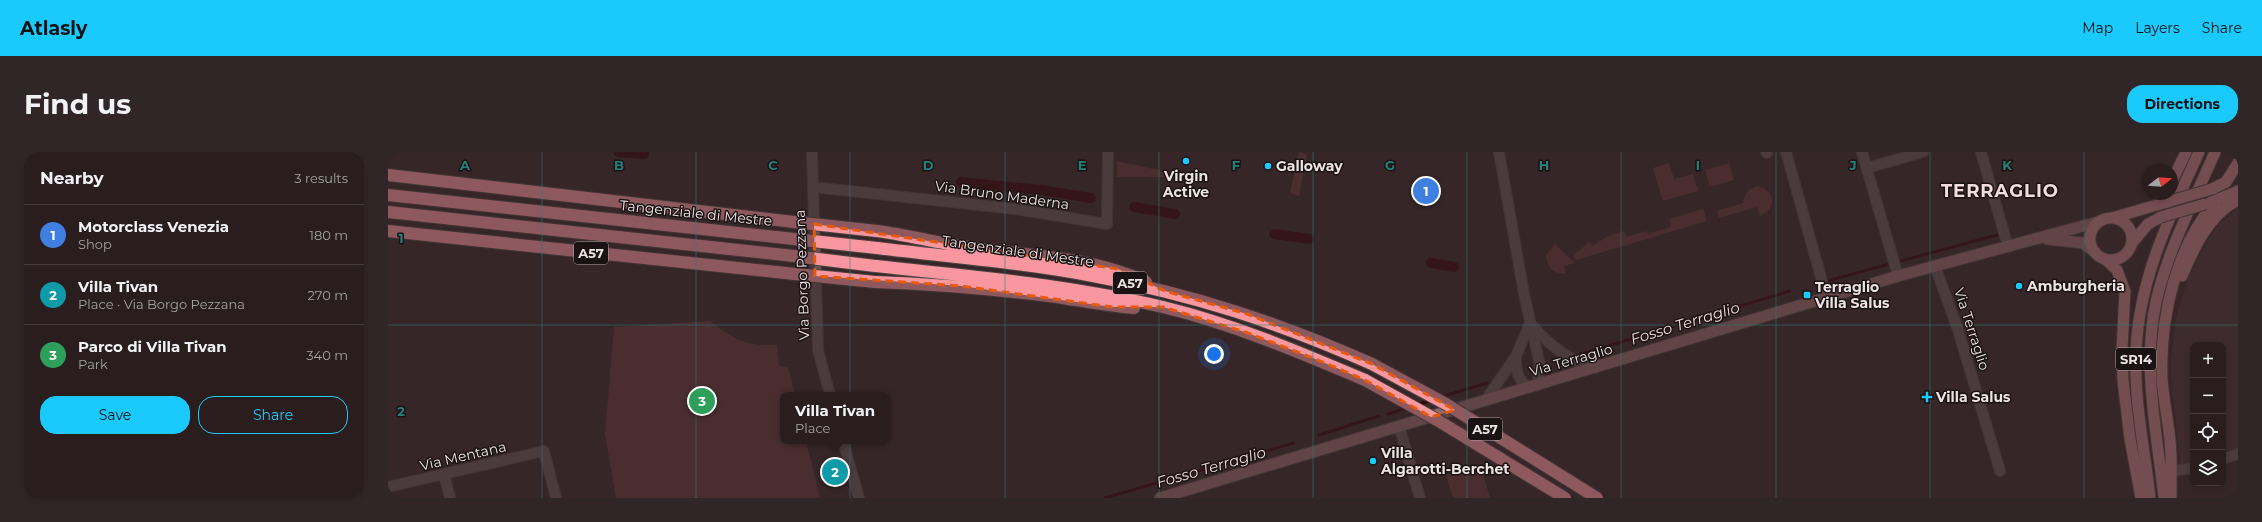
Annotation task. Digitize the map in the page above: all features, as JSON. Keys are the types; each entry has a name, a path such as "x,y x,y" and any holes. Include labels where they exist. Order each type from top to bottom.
{"highway":[{"name":"A57","path":"388,175 877,231 966,247 1060,259 1118,269 1165,291"},
{"name":"Tangenziale di Mestre","path":"388,195 876,248 1058,270 1165,291 1282,326 1372,364 1446,404 1597,498"},
{"name":"A57","path":"388,212 794,256 1055,287 1163,307 1272,342 1365,380 1437,420 1565,498"},
{"name":"A57","path":"388,231 875,282 960,286 1051,296 1112,307 1163,307"}],"main road":[{"path":"2178,169 2186,152"},
{"path":"2169,201 2187,180 2199,152"},
{"name":"SR14","path":"2164,498 2151,380 2151,339 2160,286 2192,203 2215,152"},
{"path":"2238,163 2226,182 2212,189 2098,222 2090,236 2091,246 2095,252 2105,259 2120,258 2126,254 2148,224 2161,217 2217,200 2238,191"},
{"name":"SR14","path":"2171,498 2170,442 2162,378 2163,338 2170,300 2178,271 2188,244 2206,213 2217,200"},
{"path":"2170,300 2210,223 2221,210 2238,200"},
{"name":"SR14","path":"2150,498 2139,408 2136,353 2139,321 2146,284 2166,229 2169,201"},
{"path":"2112,218 2124,222 2129,228 2132,244"},
{"name":"Via Terraglio","path":"2041,238 2052,233 2098,222"},
{"name":"Via Terraglio","path":"1160,498 1827,299 1897,274 1935,266 2006,239 2041,238 2066,240 2083,243 2095,252"},
{"name":"SR14","path":"2105,259 2117,270 2125,290 2122,349 2123,381 2130,439 2141,498"}],"street":[{"name":"Via Borgo Pezzana","path":"812,152 818,350 829,392"},
{"name":"Via Bruno Maderna","path":"822,188 1015,209 1107,224 1108,152"},
{"path":"1499,152 1530,323 1540,365 1533,387 1522,383 1518,376 1516,356"},
{"path":"1786,152 1827,299"},
{"path":"1862,152 1897,274"},
{"path":"1867,168 1923,152"},
{"path":"1981,152 2006,239"},
{"name":"Via Terraglio","path":"1935,266 1958,330 2000,471"},
{"path":"1485,401 1516,356 1530,323"},
{"path":"1530,323 1554,348 1582,364 1595,368"},
{"path":"1399,426 1420,498"},
{"path":"844,444 859,498"},
{"name":"Via Mentana","path":"388,487 544,451 556,498"},
{"path":"2226,458 2238,454"},
{"path":"2171,471 2190,468"},
{"path":"444,474 450,498"}],"highlighted area":[{"path":"814,224 1118,269 1165,291 1247,314 1372,364 1455,410 1431,417 1365,380 1313,358 1245,332 1163,307 1112,307 961,286 815,276"}],"shaded area":[{"path":"1299,152 1307,154 1299,196 1290,193"},
{"path":"1117,161 1190,177 1117,177"},
{"path":"1669,163 1674,179 1693,174 1698,191 1663,201 1653,168"},
{"path":"1729,163 1734,180 1710,187 1705,170"},
{"path":"1758,186 1764,188 1771,196 1772,205 1766,213 1760,216 1757,207 1719,218 1717,211 1743,203 1748,192"},
{"path":"2238,208 2238,451 2226,454 2226,342 2190,342 2190,464 2184,465 2180,462 2170,368 2176,318 2188,279 2211,235 2219,224"},
{"path":"1703,209 1707,221 1576,260 1573,256 1589,242 1592,246 1610,235 1624,231 1626,237 1647,231 1648,234 1671,227 1669,219"},
{"path":"1555,244 1575,263 1564,266 1566,273 1555,272 1548,264 1546,255"},
{"path":"710,321 726,333 749,343 777,345 779,366 788,367 794,392 780,392 780,444 807,444 820,498 616,498 605,434 614,327"},
{"path":"1480,465 1490,498 1453,498 1446,475"}],"waterway":[{"path":"618,152 644,154"},
{"path":"961,182 1041,190 1091,198"},
{"path":"1134,207 1175,214"},
{"path":"1274,234 1310,239"},
{"name":"Fosso Terraglio","path":"1827,281 1997,235"},
{"path":"1431,263 1454,267"},
{"name":"Fosso Terraglio","path":"1581,354 1790,291"},
{"name":"Fosso Terraglio","path":"1441,397 1487,383"},
{"name":"Fosso Terraglio","path":"1416,405 1432,400"},
{"name":"Fosso Terraglio","path":"1388,414 1407,408"},
{"name":"Fosso Terraglio","path":"1319,435 1379,416"},
{"name":"Fosso Terraglio","path":"1105,498 1294,443"}],"place":[{"name":"Virgin Active","path":"1186,161"},
{"name":"Galloway","path":"1268,166"},
{"name":"Motorclass Venezia","path":"1426,191"},
{"name":"Amburgheria","path":"2019,286"},
{"name":"Terraglio Villa Salus","path":"1807,295"},
{"name":"Villa Salus","path":"1927,397"},
{"name":"Parco di Villa Tivan","path":"702,401"},
{"name":"Villa Algarotti-Berchet","path":"1373,461"},
{"name":"Villa Tivan","path":"835,472"}],"district":[{"name":"TERRAGLIO","path":"2000,191"}]}
